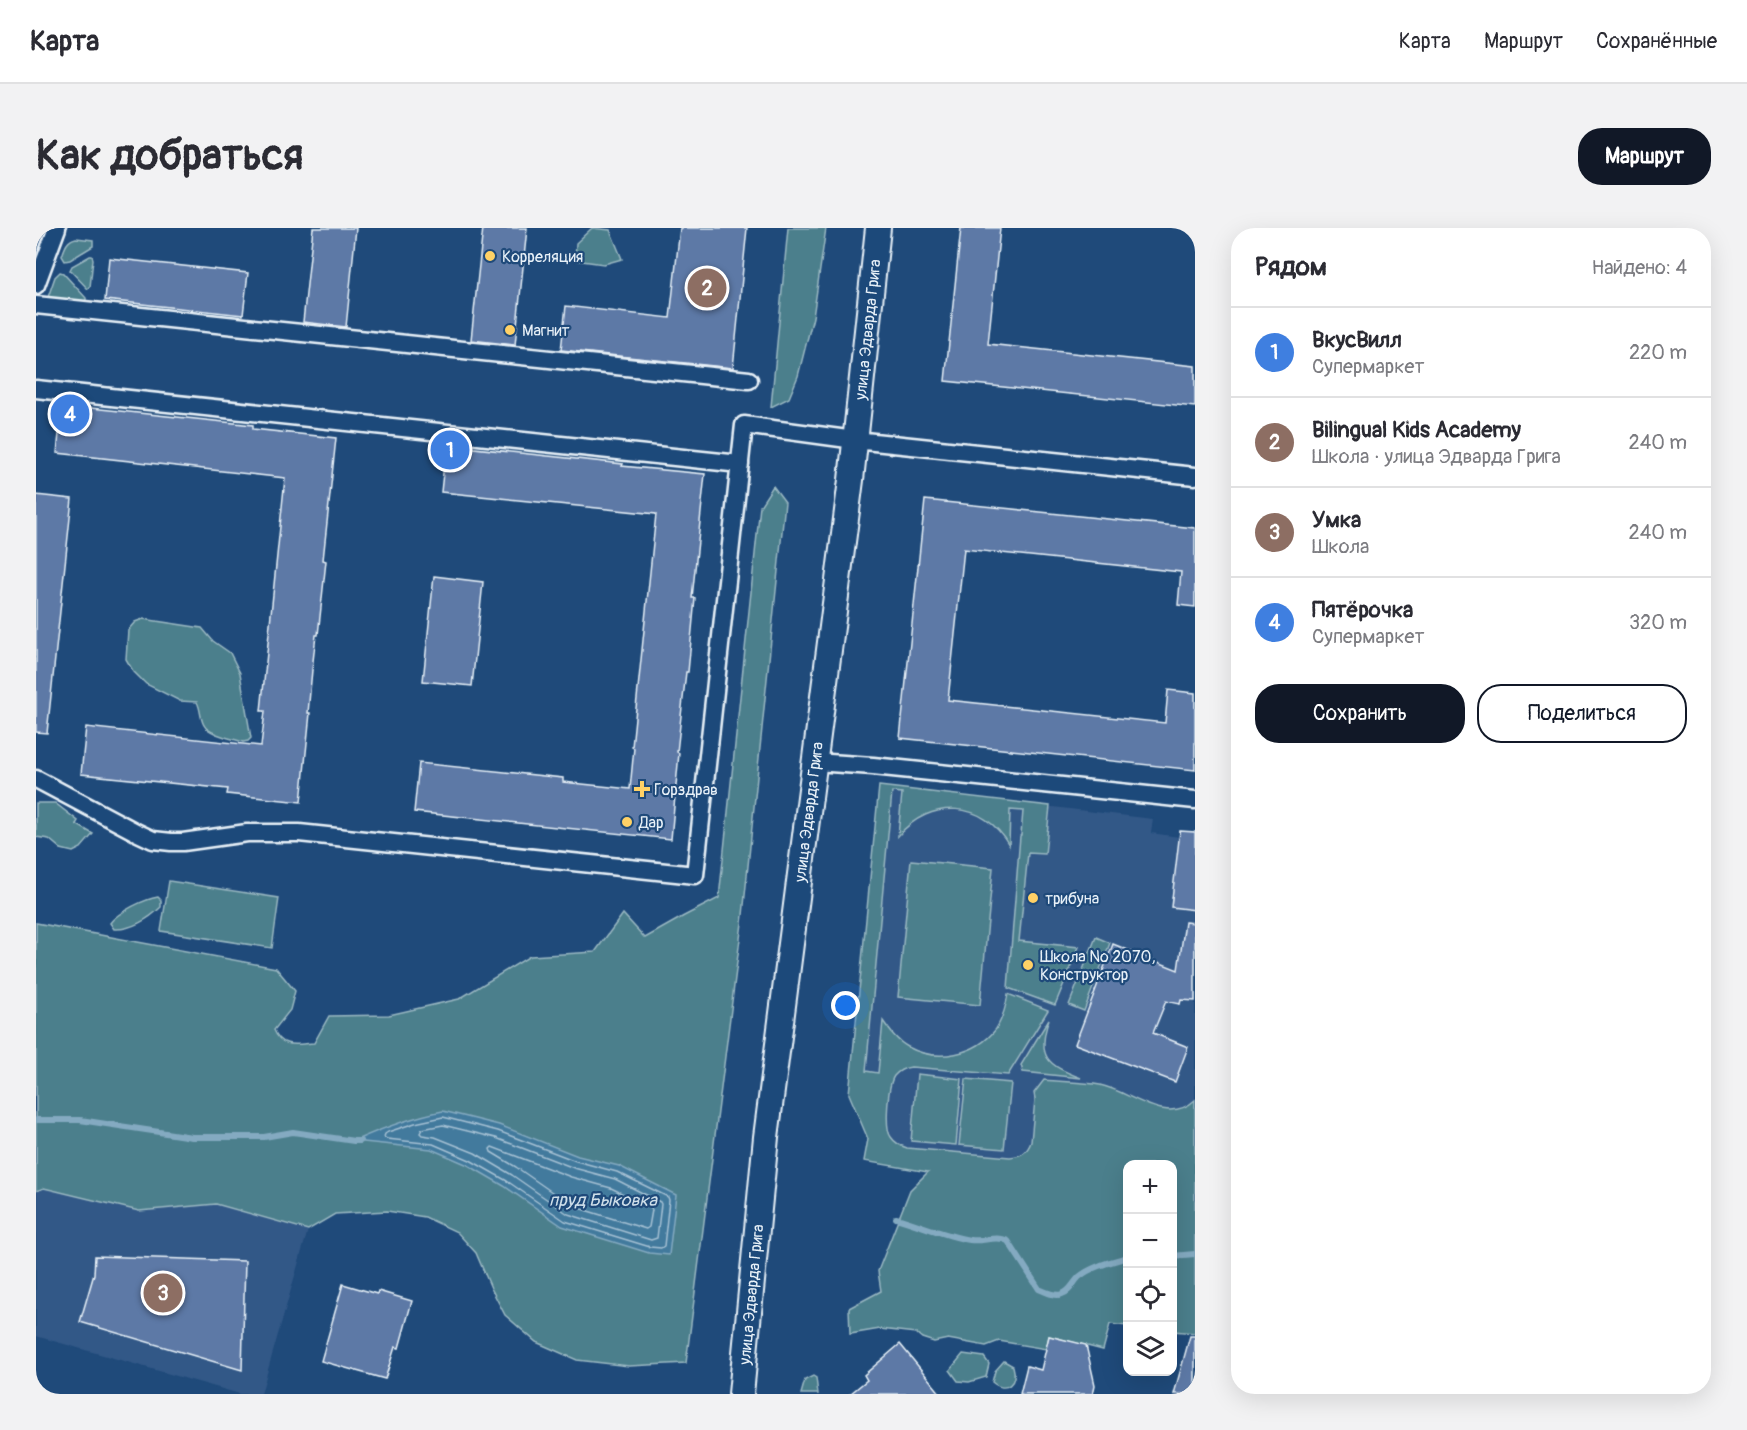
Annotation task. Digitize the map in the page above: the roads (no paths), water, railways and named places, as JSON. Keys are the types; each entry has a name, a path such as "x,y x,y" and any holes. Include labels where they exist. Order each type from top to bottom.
{"street":[{"path":"36,285 57,228"},
{"name":"улица Эдварда Грига","path":"741,1394 766,1137 855,440 878,228"},
{"path":"36,305 749,380"},
{"path":"36,389 740,464"},
{"path":"36,779 140,834 163,842 183,842 258,832 299,833 695,875 744,425 855,440 1195,476"},
{"path":"815,762 1195,800"}],"water":[{"name":"пруд Быковка","path":"443,1111 499,1125 578,1156 619,1166 676,1195 669,1255 649,1253 562,1226 504,1186 468,1165 431,1149 354,1141 397,1123"}],"waterway":[{"path":"36,1120 80,1120 192,1137 264,1137 293,1132 360,1141"},
{"path":"896,1218 961,1238 1008,1241 1039,1289 1054,1295 1065,1293 1079,1277 1090,1270 1123,1259"},
{"path":"1177,1256 1195,1254"}],"place":[{"name":"Корреляция","path":"490,256"},
{"name":"Bilingual Kids Academy","path":"707,288"},
{"name":"Магнит","path":"510,330"},
{"name":"Пятёрочка","path":"70,414"},
{"name":"ВкусВилл","path":"450,450"},
{"name":"Горздрав","path":"642,789"},
{"name":"Дар","path":"627,822"},
{"name":"трибуна","path":"1033,898"},
{"name":"Школа № 2070, Конструктор","path":"1028,965"},
{"name":"Умка","path":"163,1293"}]}
